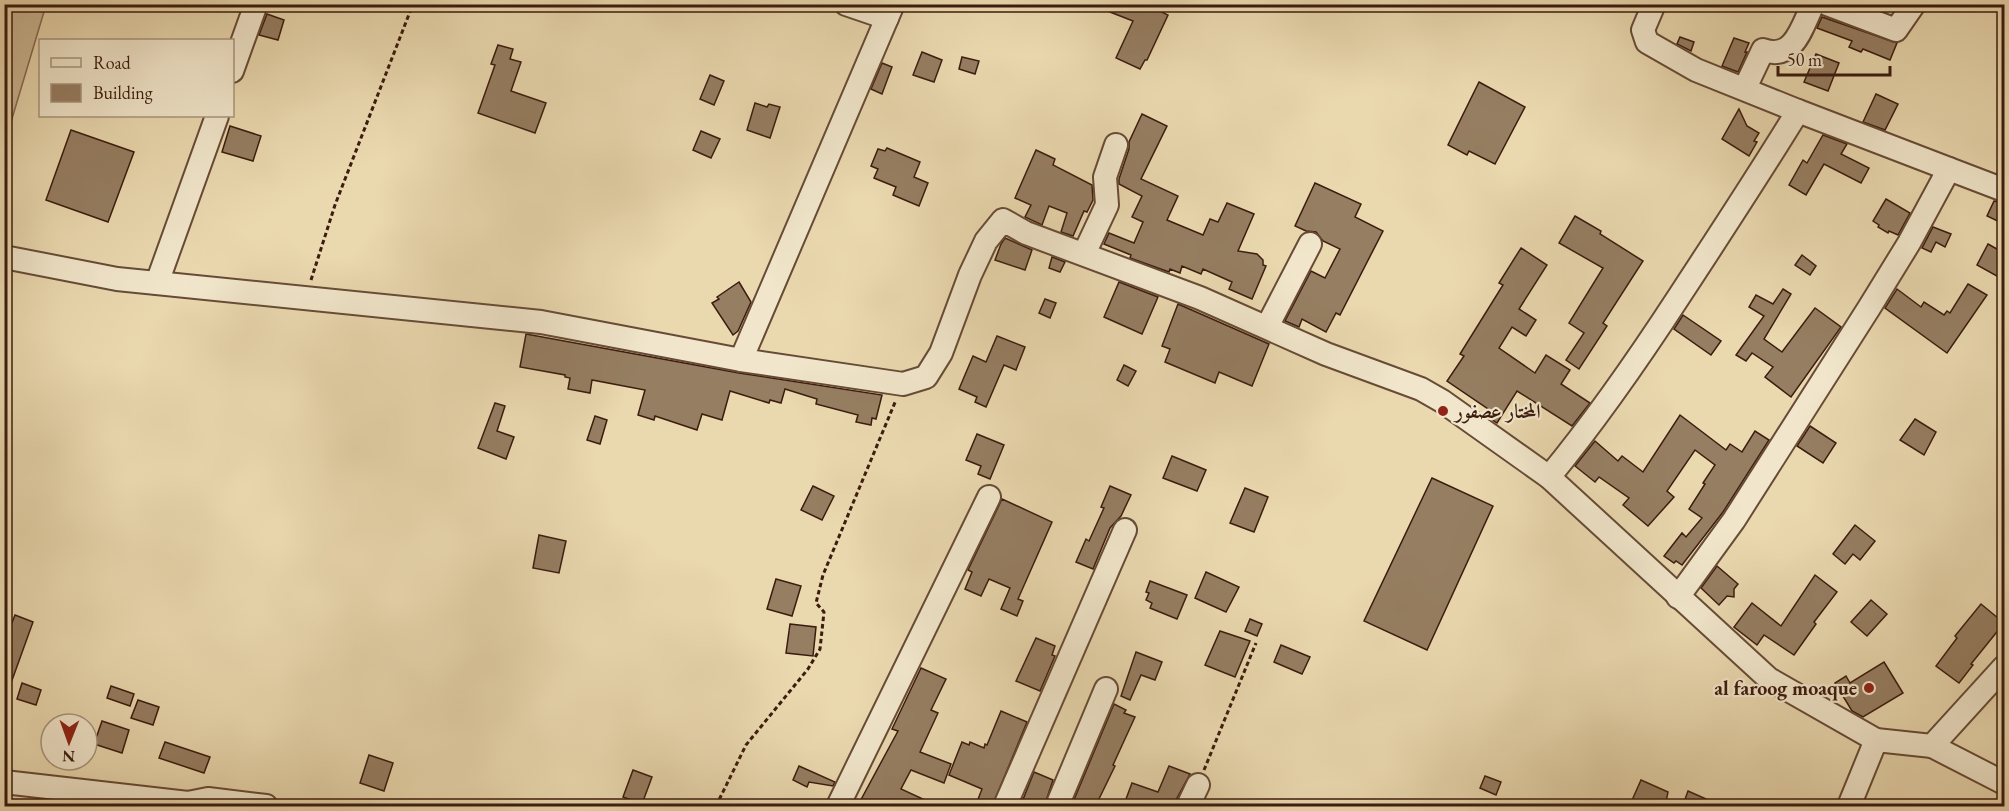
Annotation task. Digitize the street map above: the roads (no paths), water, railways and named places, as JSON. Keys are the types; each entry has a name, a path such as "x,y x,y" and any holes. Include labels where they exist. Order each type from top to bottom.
{"street":[{"path":"234,65 256,4"},
{"path":"741,360 890,11 846,4"},
{"path":"1654,4 1643,30 1647,42 1696,70 2004,190"},
{"path":"1745,88 1763,50 1775,54 1786,50 1799,35 1813,4"},
{"path":"1827,4 1896,30 1914,4"},
{"path":"1549,477 1630,372 1751,188 1798,111"},
{"path":"157,283 217,117"},
{"path":"1084,254 1107,205 1105,177 1116,145"},
{"path":"1678,597 1734,520 1898,262 1949,170"},
{"path":"4,257 117,279 541,322 741,360 903,384 926,377 941,353 970,275 986,241 1003,220 1026,233 1200,297 1326,354 1421,388 1549,477 1769,679 1876,740 1932,746 2004,783"},
{"path":"1267,327 1310,244"},
{"path":"838,807 989,497"},
{"path":"1005,807 1125,530"},
{"path":"1932,746 2004,667"},
{"path":"1057,807 1106,689"},
{"path":"1849,807 1876,740"},
{"path":"4,782 188,803 208,799 266,807"},
{"path":"1188,807 1198,785"}],"place":[{"name":"المختار عصفور","path":"1443,411"},
{"name":"al faroog moaque","path":"1869,688"}]}
